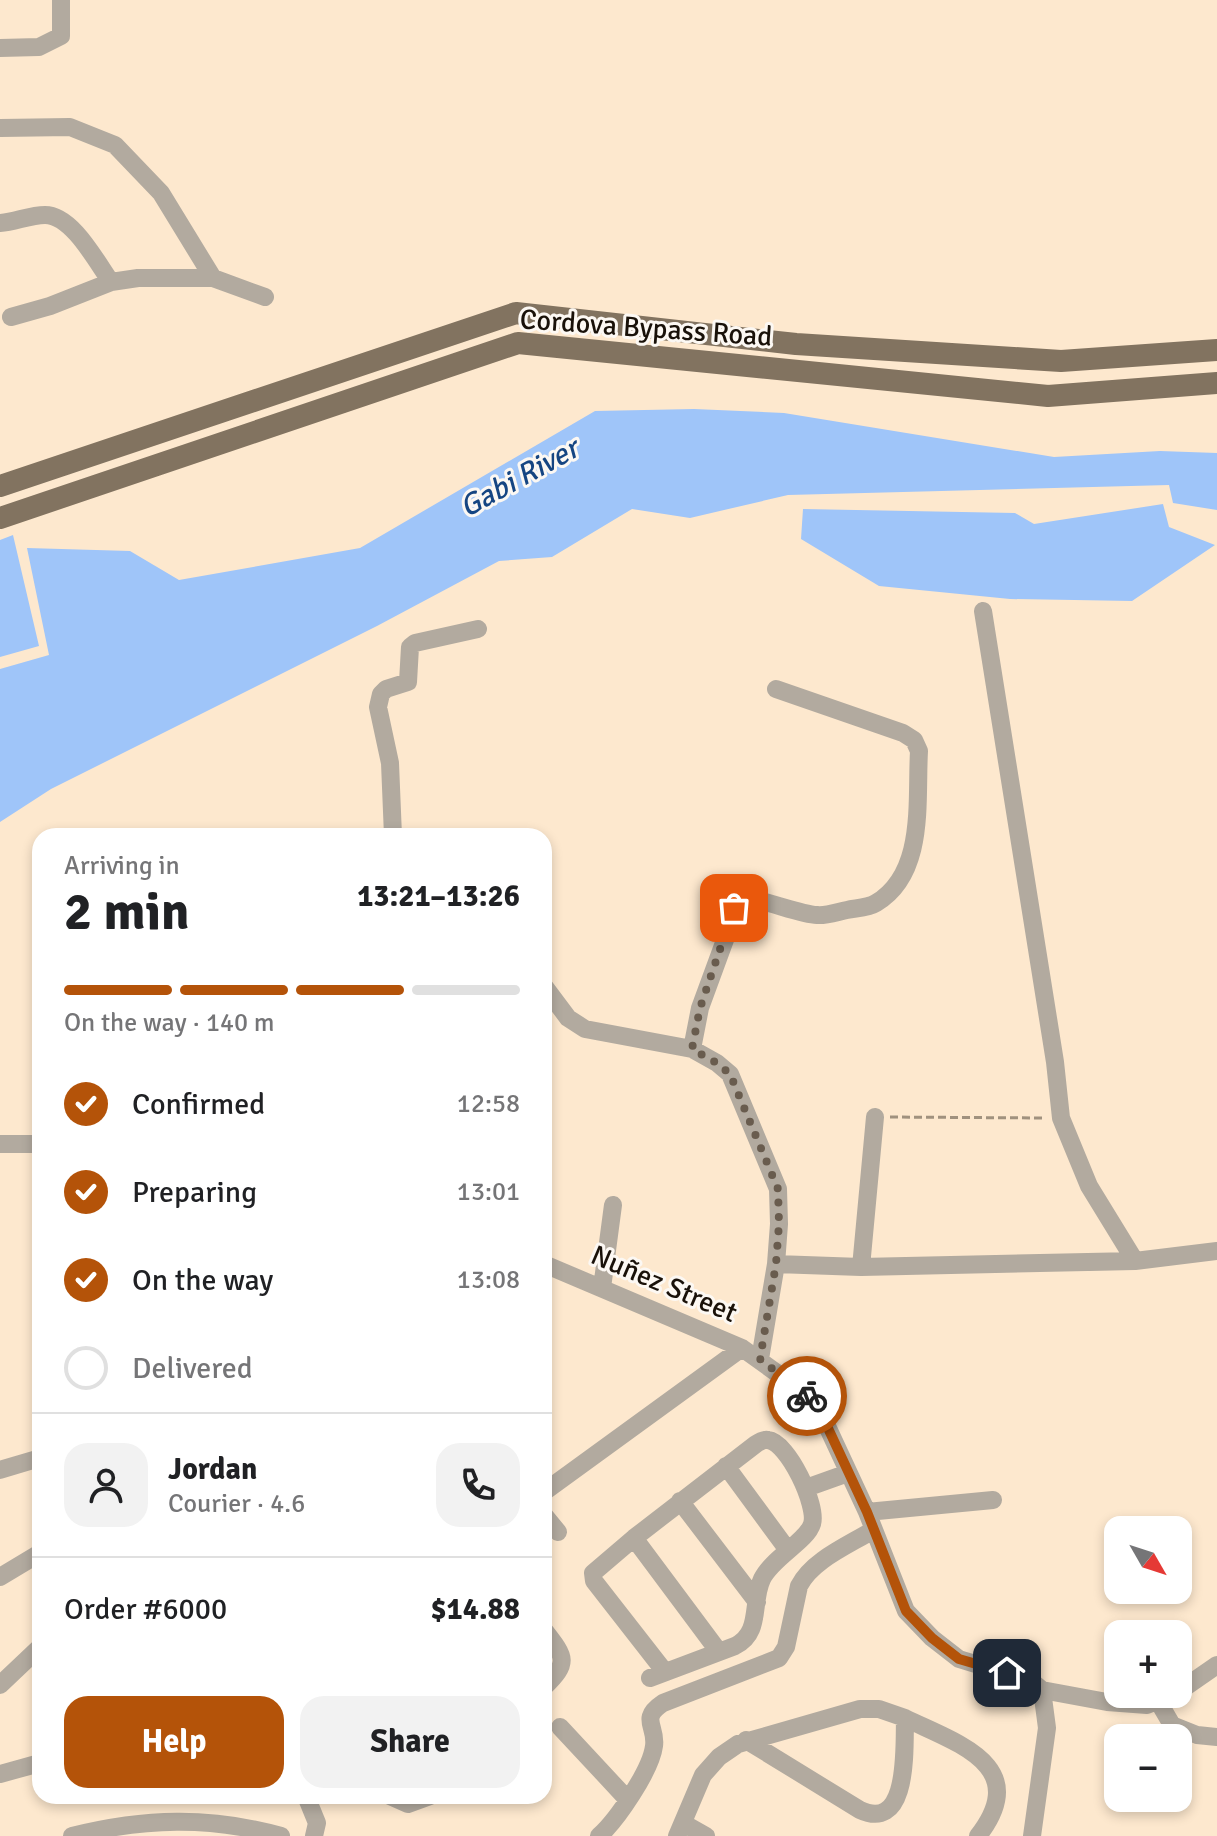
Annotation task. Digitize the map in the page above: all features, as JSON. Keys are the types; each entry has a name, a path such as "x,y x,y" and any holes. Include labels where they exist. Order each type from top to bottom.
{"main road":[{"name":"Cordova Bypass Road","path":"0,486 516,313 796,344 1061,361 1217,350"},
{"name":"Cordova Bypass Road","path":"0,518 518,343 1048,396 1217,383"}],"street":[{"path":"0,48 39,47 61,36 61,3"},
{"path":"0,128 70,127 115,145 161,193 213,278"},
{"path":"0,223 45,215 61,218 79,237 111,282"},
{"path":"11,317 50,306 111,282 138,278 213,278 265,297"},
{"path":"983,611 1055,1062 1061,1118 1089,1186 1135,1261"},
{"path":"389,828 390,763 378,707 381,694 386,689 408,682 408,653 415,643 478,629"},
{"path":"692,1049 700,1008 740,899 748,897 765,904 818,915 846,910 874,904 899,885 908,866 915,834 919,751 914,740 903,733 776,689"},
{"path":"552,997 568,1018 585,1029 692,1049 730,1074 778,1189 776,1264 760,1359"},
{"path":"861,1267 875,1117"},
{"path":"0,1144 32,1144"},
{"path":"602,1288 613,1205"},
{"path":"776,1264 861,1267 1135,1261 1217,1251"},
{"name":"Nuñez Street","path":"552,1267 742,1348 802,1391 820,1411 870,1521 906,1611 932,1638 959,1659 1031,1681 1042,1690 1104,1701"},
{"path":"552,1486 742,1348"},
{"path":"768,1440 777,1445 806,1488 812,1523 807,1533 787,1549 764,1575 749,1634 740,1643 658,1675 593,1579 598,1567 756,1444 768,1440"},
{"path":"0,1470 32,1460"},
{"path":"726,1466 787,1549"},
{"path":"806,1488 848,1473"},
{"path":"599,1836 616,1819 652,1755 654,1740 649,1724 652,1712 663,1703 779,1658 786,1647 803,1578 870,1521 993,1500"},
{"path":"680,1501 757,1602"},
{"path":"552,1525 558,1532"},
{"path":"634,1538 719,1652"},
{"path":"0,1577 32,1558"},
{"path":"552,1640 563,1659 558,1674 552,1680"},
{"path":"0,1685 32,1655"},
{"path":"1192,1681 1217,1665"},
{"path":"1032,1836 1047,1728 1042,1690"},
{"path":"1171,1708 1172,1725 1197,1735 1217,1737"},
{"path":"706,1836 680,1830 703,1775 727,1750 746,1740 860,1709 879,1709 905,1718 973,1752 991,1769 995,1784 994,1801 988,1822 978,1836"},
{"path":"746,1740 860,1810 880,1813 891,1807 900,1791 905,1718"},
{"path":"560,1727 628,1800"},
{"path":"0,1774 32,1765"},
{"path":"309,1804 317,1823 315,1836"},
{"path":"72,1836 179,1821 235,1824 281,1836"}],"path":[{"path":"875,1117 1061,1118"}],"water":[{"name":"Gabi River","path":"694,409 784,413 1054,457 1160,451 1217,453 1217,510 1173,503 1169,485 788,495 690,518 632,509 552,557 499,561 377,626 51,789 0,822 0,669 49,655 27,548 130,551 179,580 360,548 595,411"},
{"path":"1163,504 1169,527 1215,545 1132,601 1010,599 879,586 801,539 803,509 1015,513 1034,524"},
{"path":"13,535 39,646 0,657 0,540"}],"way so far":[{"path":"734,908 700,1008 692,1049 730,1074 778,1189 776,1264 760,1359 807,1396"}],"route":[{"path":"807,1396 820,1411 867,1512 906,1611 932,1638 959,1659 1007,1673"}]}
